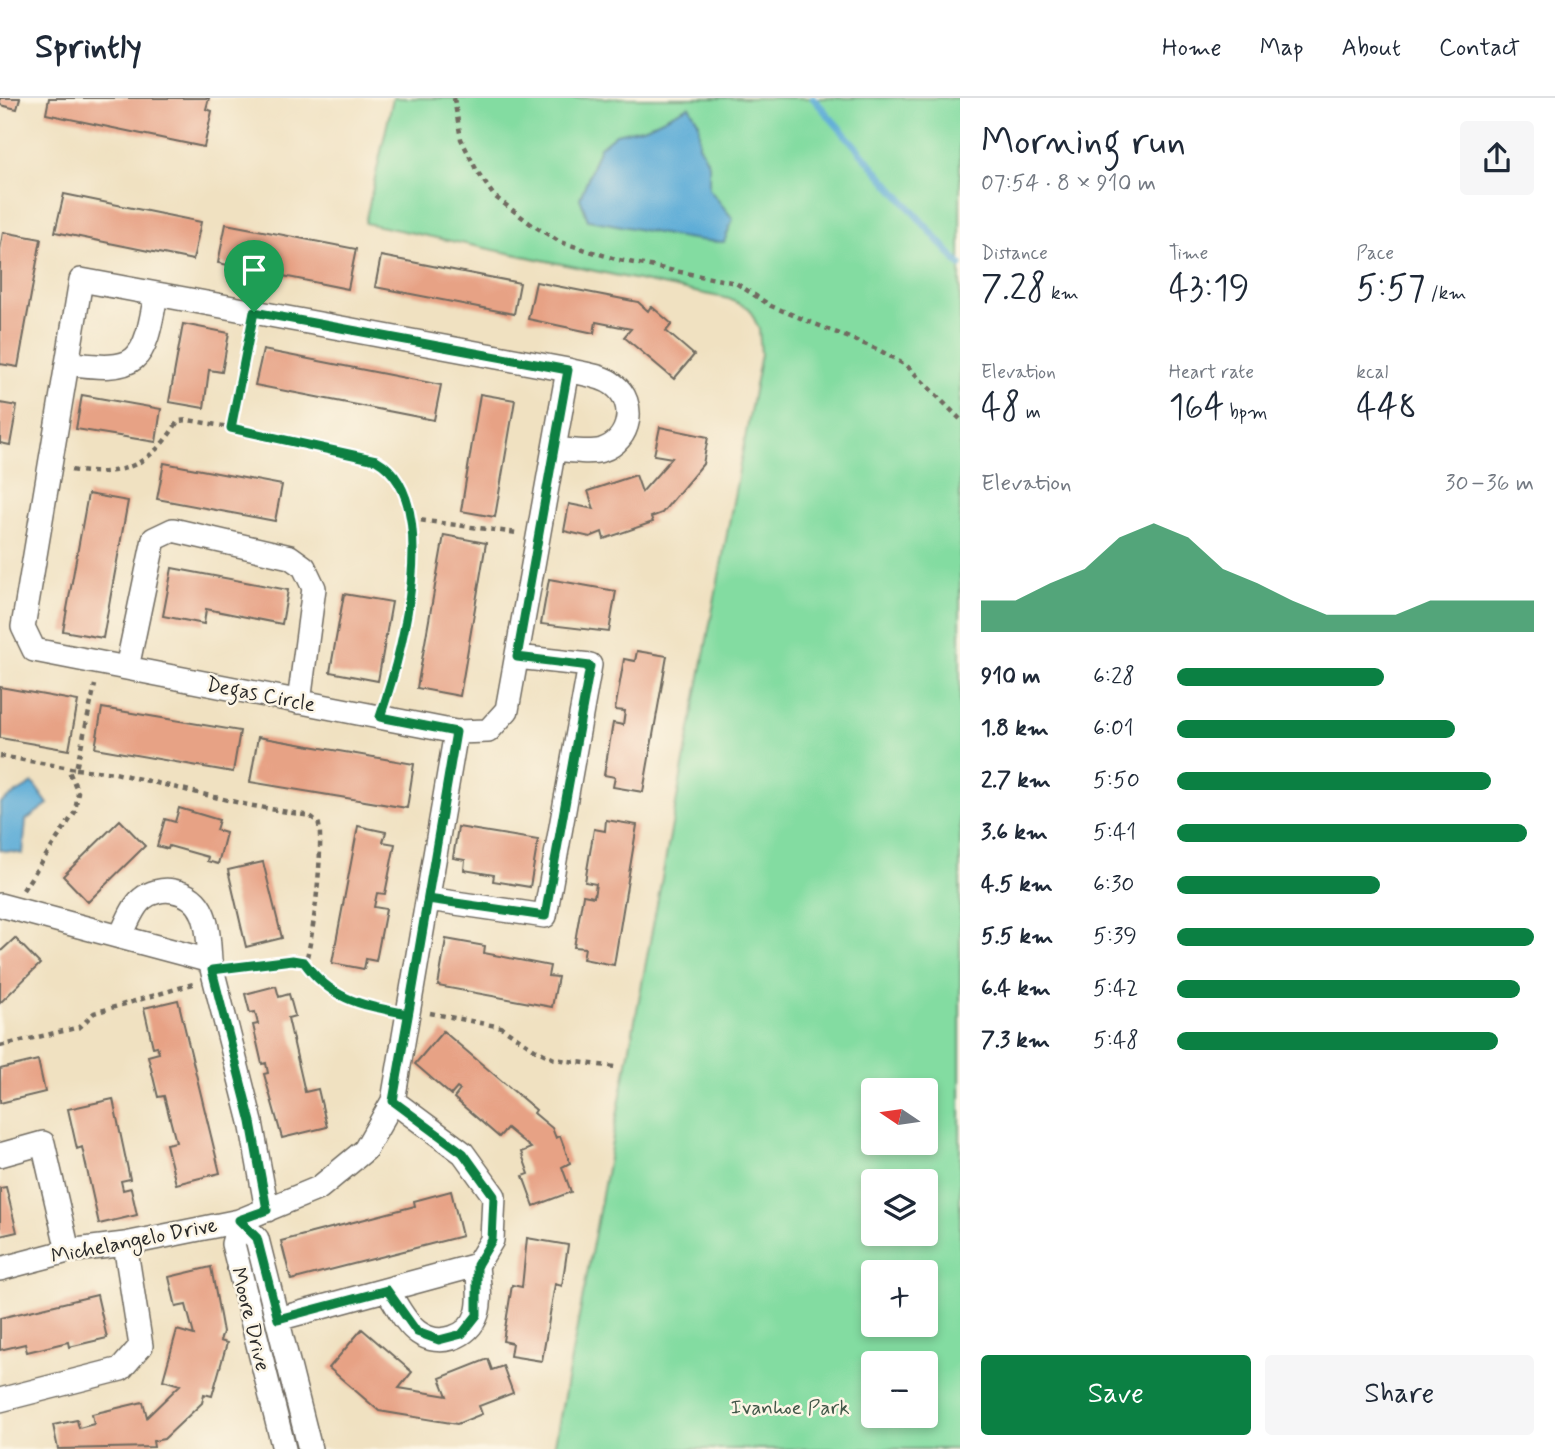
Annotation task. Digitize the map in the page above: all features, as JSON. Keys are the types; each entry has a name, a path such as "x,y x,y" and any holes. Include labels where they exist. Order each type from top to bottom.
{"street":[{"name":"Degas Circle","path":"554,449 603,450 622,436 627,425 627,402 613,383 568,370 81,281 23,627 34,650 456,732 488,731 508,709 538,537 568,370"},
{"path":"67,363 107,368 130,362 146,344 156,294"},
{"path":"127,668 154,539 173,530 290,557 304,567 314,588 299,702"},
{"path":"428,899 545,916 590,666 517,657"},
{"name":"Michelangelo Drive","path":"0,1269 68,1251 124,1244 239,1220 319,1188 365,1150 393,1101 456,732"},
{"path":"120,937 141,899 153,892 181,892 202,909 207,922 212,970 251,1122 267,1210"},
{"path":"8,908 120,937 212,970"},
{"path":"387,1290 417,1332 439,1340 462,1334 477,1315 477,1265 492,1240 494,1196 463,1153 393,1101"},
{"path":"0,1155 43,1143 68,1251"},
{"name":"Moore Drive","path":"239,1220 257,1238 310,1449"},
{"name":"Moore Drive","path":"239,1220 233,1244 284,1449"},
{"path":"0,1400 121,1369 141,1346 124,1244"},
{"path":"278,1319 477,1265"}],"path":[{"path":"454,98 461,139 477,171 495,196 531,224 560,242 619,260 736,283 771,306 879,351 907,366 960,419"},
{"path":"231,428 254,312"},
{"path":"50,467 94,474 124,470 146,460 162,445 178,421 231,428 376,460 395,475 411,519 412,568 404,641 380,717"},
{"path":"411,519 538,537"},
{"path":"76,769 100,663"},
{"path":"0,756 68,769 139,778 247,805 310,816 318,821 323,841 316,877 312,937 304,962"},
{"path":"8,908 75,812 78,792 68,769"},
{"path":"0,1046 80,1027 94,1013 212,970 292,960 304,962 313,974 343,998 501,1027 554,1059 615,1068"}],"green space":[{"name":"Ivanhoe Park","path":"393,98 960,98 960,1449 554,1449 761,354 759,329 749,308 729,299 365,223"}],"water":[{"path":"689,106 699,123 699,145 709,164 709,189 733,219 724,242 673,236 588,220 580,198 600,147 616,134 646,127"},
{"path":"33,783 48,804 26,820 23,854 0,850 0,803"}],"building":[{"path":"0,98 20,98 17,109 0,105"},
{"path":"49,98 209,98 206,109 212,111 204,147 46,114"},
{"path":"64,194 201,222 193,260 55,232"},
{"path":"226,224 356,249 348,289 218,263"},
{"path":"3,232 41,239 18,367 0,364 0,250"},
{"path":"381,256 520,283 514,314 375,287"},
{"path":"536,282 638,302 648,311 651,306 672,324 666,331 694,355 674,379 624,337 631,329 596,322 594,333 528,319"},
{"path":"183,324 229,333 222,372 209,370 204,408 169,402"},
{"path":"263,350 441,385 434,420 255,385"},
{"path":"480,394 515,400 495,517 461,511"},
{"path":"82,395 161,409 156,442 76,429"},
{"path":"0,403 17,406 10,445 0,443"},
{"path":"660,427 708,437 703,464 662,513 651,517 653,522 604,539 602,532 590,537 564,531 569,504 594,509 588,491 636,475 642,492 672,458 654,455"},
{"path":"164,463 282,485 275,521 157,499"},
{"path":"88,494 128,501 103,638 63,631"},
{"path":"444,535 486,543 460,696 417,688"},
{"path":"172,568 288,590 282,624 206,609 204,624 163,616"},
{"path":"549,579 616,591 609,632 541,624"},
{"path":"344,594 392,602 378,681 330,672"},
{"path":"637,651 667,656 643,792 613,787 615,777 604,775 613,723 623,725 625,711 615,710 624,659 635,661"},
{"path":"0,687 78,701 69,750 0,738"},
{"path":"102,708 240,731 233,772 95,748"},
{"path":"258,737 414,764 407,808 250,782"},
{"path":"179,808 219,820 216,830 226,833 218,864 207,861 208,857 169,846 168,849 157,846 165,819 175,822"},
{"path":"120,820 145,846 88,902 63,876"},
{"path":"606,820 637,825 614,965 583,959 585,948 574,947 583,895 594,897 596,884 585,882 594,829 605,831"},
{"path":"358,826 386,832 383,842 395,844 385,894 377,893 374,907 386,909 376,961 366,959 364,969 332,963"},
{"path":"458,827 538,840 530,887 493,881 494,875 464,870 465,860 453,858"},
{"path":"263,862 282,938 246,947 228,870"},
{"path":"15,938 40,964 0,1003 0,952"},
{"path":"446,939 485,946 484,953 550,966 548,976 558,977 552,1007 438,986"},
{"path":"276,986 279,997 289,994 295,1016 288,1018 305,1092 318,1089 327,1127 282,1138 264,1074 268,1073 266,1063 262,1064 253,1025 258,1024 255,1012 250,1013 245,994"},
{"path":"178,1000 220,1173 176,1184 166,1144 176,1142 164,1096 158,1097 148,1056 159,1053 157,1046 153,1047 144,1008"},
{"path":"443,1031 536,1110 534,1113 552,1128 556,1138 560,1136 570,1163 562,1167 571,1192 534,1206 523,1176 529,1174 521,1152 531,1148 507,1128 499,1137 454,1098 460,1090 457,1088 451,1095 415,1064"},
{"path":"38,1060 45,1092 0,1103 0,1069"},
{"path":"113,1099 130,1179 121,1181 123,1190 131,1188 137,1215 99,1224 82,1147 77,1149 68,1109"},
{"path":"6,1187 17,1232 0,1236 0,1188"},
{"path":"451,1191 462,1236 291,1280 281,1241 415,1206 414,1201"},
{"path":"527,1238 568,1245 562,1286 555,1284 542,1361 510,1356 512,1343 503,1341 512,1285 522,1287"},
{"path":"211,1267 223,1332 220,1341 227,1343 212,1396 204,1394 202,1403 164,1439 153,1441 154,1447 58,1449 53,1425 77,1420 79,1428 94,1424 92,1414 143,1402 147,1417 180,1385 163,1380 177,1330 194,1335 186,1305 176,1307 169,1277"},
{"path":"97,1295 107,1338 69,1347 68,1342 27,1352 25,1344 0,1350 0,1318"},
{"path":"362,1329 412,1372 399,1388 447,1396 440,1378 488,1359 492,1370 503,1366 513,1393 479,1406 482,1414 457,1424 379,1411 329,1368"}],"waterway":[{"path":"813,98 960,265"}],"route":[{"path":"254,312 568,370 517,657 590,666 545,916 428,899 393,1101 463,1153 494,1196 492,1240 477,1265 477,1315 462,1334 451,1339 428,1338 417,1332 387,1290 278,1319 257,1238 239,1220 267,1210 251,1122 212,970 292,960 304,962 313,974 343,998 408,1014 456,732 380,717 404,641 412,568 411,519 395,475 376,460 329,447 231,428 254,312"}]}
